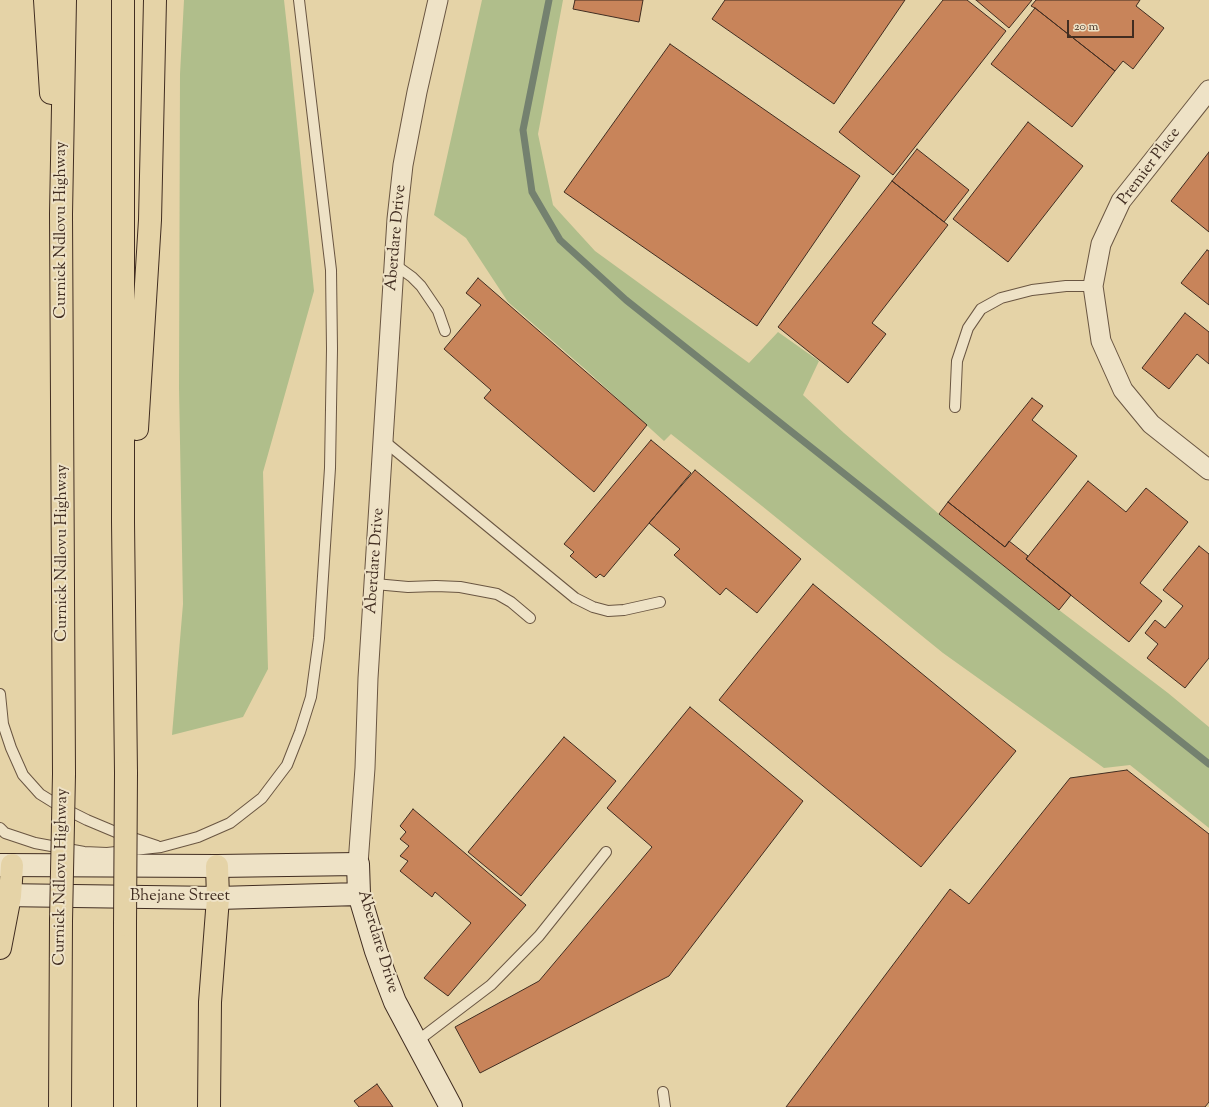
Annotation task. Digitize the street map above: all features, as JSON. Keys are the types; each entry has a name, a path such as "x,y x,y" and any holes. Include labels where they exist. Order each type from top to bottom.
{"main road":[{"path":"45,0 54,142 61,214"},
{"name":"Curnick Ndlovu Highway","path":"60,1107 61,921 64,774 61,214 65,0"},
{"path":"124,0 123,522 126,773 125,1107"},
{"path":"123,522 135,448 142,361 150,220 155,0"},
{"path":"0,948 6,865"},
{"path":"209,1107 210,1002 218,898 217,866"}],"street":[{"name":"Aberdare Drive","path":"438,0 417,92 403,165 397,219 368,678 365,768 358,864 359,894 385,976 395,1002 451,1107"},
{"name":"Premier Place","path":"1209,90 1121,201 1101,244 1093,286 1101,341 1123,390 1151,424 1209,470"},
{"name":"Bhejane Street","path":"6,865 217,866 358,864"},
{"name":"Bhejane Street","path":"5,895 218,898 359,894"}],"lane":[{"path":"0,828 5,833 35,843 84,852 107,853 161,847 198,837 230,823 262,798 287,766 300,732 311,697 319,638 330,468 332,349 331,278 320,170 299,0"},
{"path":"394,264 412,277 421,286 438,311 445,331"},
{"path":"955,407 957,361 968,328 981,309 1001,298 1032,290 1066,286 1093,286"},
{"path":"384,441 575,598 593,607 608,612 660,602"},
{"path":"375,584 408,587 460,587 497,594 511,602 530,618"},
{"path":"0,694 3,724 11,748 23,775 40,794 61,807 118,833 161,847"},
{"path":"416,1042 491,985 539,936 606,852"},
{"path":"663,1092 665,1107"}],"green space":[{"path":"184,0 284,0 314,291 263,472 268,669 243,717 172,735 183,604 179,388 180,74"},
{"path":"482,0 563,0 538,134 553,205 595,251 749,363 778,332 819,361 803,395 844,433 939,514 1059,610 1168,693 1209,727 1209,828 1130,765 1104,768 943,653 671,434 664,441 585,369 508,302 466,238 434,215"}],"building":[{"path":"575,0 643,0 639,22 573,9"},
{"path":"725,0 905,0 834,104 712,19"},
{"path":"943,0 967,0 1006,31 893,175 839,132"},
{"path":"976,0 1032,0 1009,28"},
{"path":"1036,0 1140,0 1136,6 1164,28 1133,69 1123,61 1115,71 1031,6"},
{"path":"1035,8 1115,71 1072,127 991,64"},
{"path":"670,44 860,176 757,326 564,192"},
{"path":"1028,122 1083,166 1008,262 953,219"},
{"path":"917,149 969,190 944,222 892,181"},
{"path":"1209,152 1209,232 1171,201"},
{"path":"892,181 948,225 872,323 886,334 848,383 778,327"},
{"path":"1207,250 1209,251 1209,305 1181,283"},
{"path":"478,278 647,425 594,492 484,398 491,390 444,349 481,305 466,293"},
{"path":"1185,313 1209,332 1209,364 1197,354 1169,389 1142,368"},
{"path":"1032,398 1043,406 1032,420 1077,456 1005,547 948,502"},
{"path":"651,440 691,473 604,577 600,574 596,578 570,556 574,552 564,544"},
{"path":"695,470 801,559 757,613 726,588 720,595 674,555 680,549 649,523"},
{"path":"1088,481 1126,512 1146,488 1188,522 1140,583 1162,601 1129,642 1026,559"},
{"path":"948,502 1005,547 1009,541 1028,556 1026,559 1071,595 1059,610 939,514"},
{"path":"1199,546 1209,554 1209,658 1185,688 1147,658 1158,644 1145,633 1155,620 1165,628 1183,606 1163,590"},
{"path":"813,584 1016,751 921,867 719,700"},
{"path":"690,707 803,801 669,976 480,1073 455,1027 539,981 652,847 607,808"},
{"path":"564,737 616,781 521,896 468,852"},
{"path":"1127,770 1209,834 1209,1102 1205,1107 786,1107 950,889 969,904 1070,778"},
{"path":"413,809 526,905 448,996 424,978 471,923 435,892 432,897 400,871 408,861 400,856 409,846 400,839 406,832 400,826"},
{"path":"377,1084 393,1107 359,1107 354,1101"}],"waterway":[{"path":"549,0 523,130 532,192 560,240 626,300 1209,764"}]}
